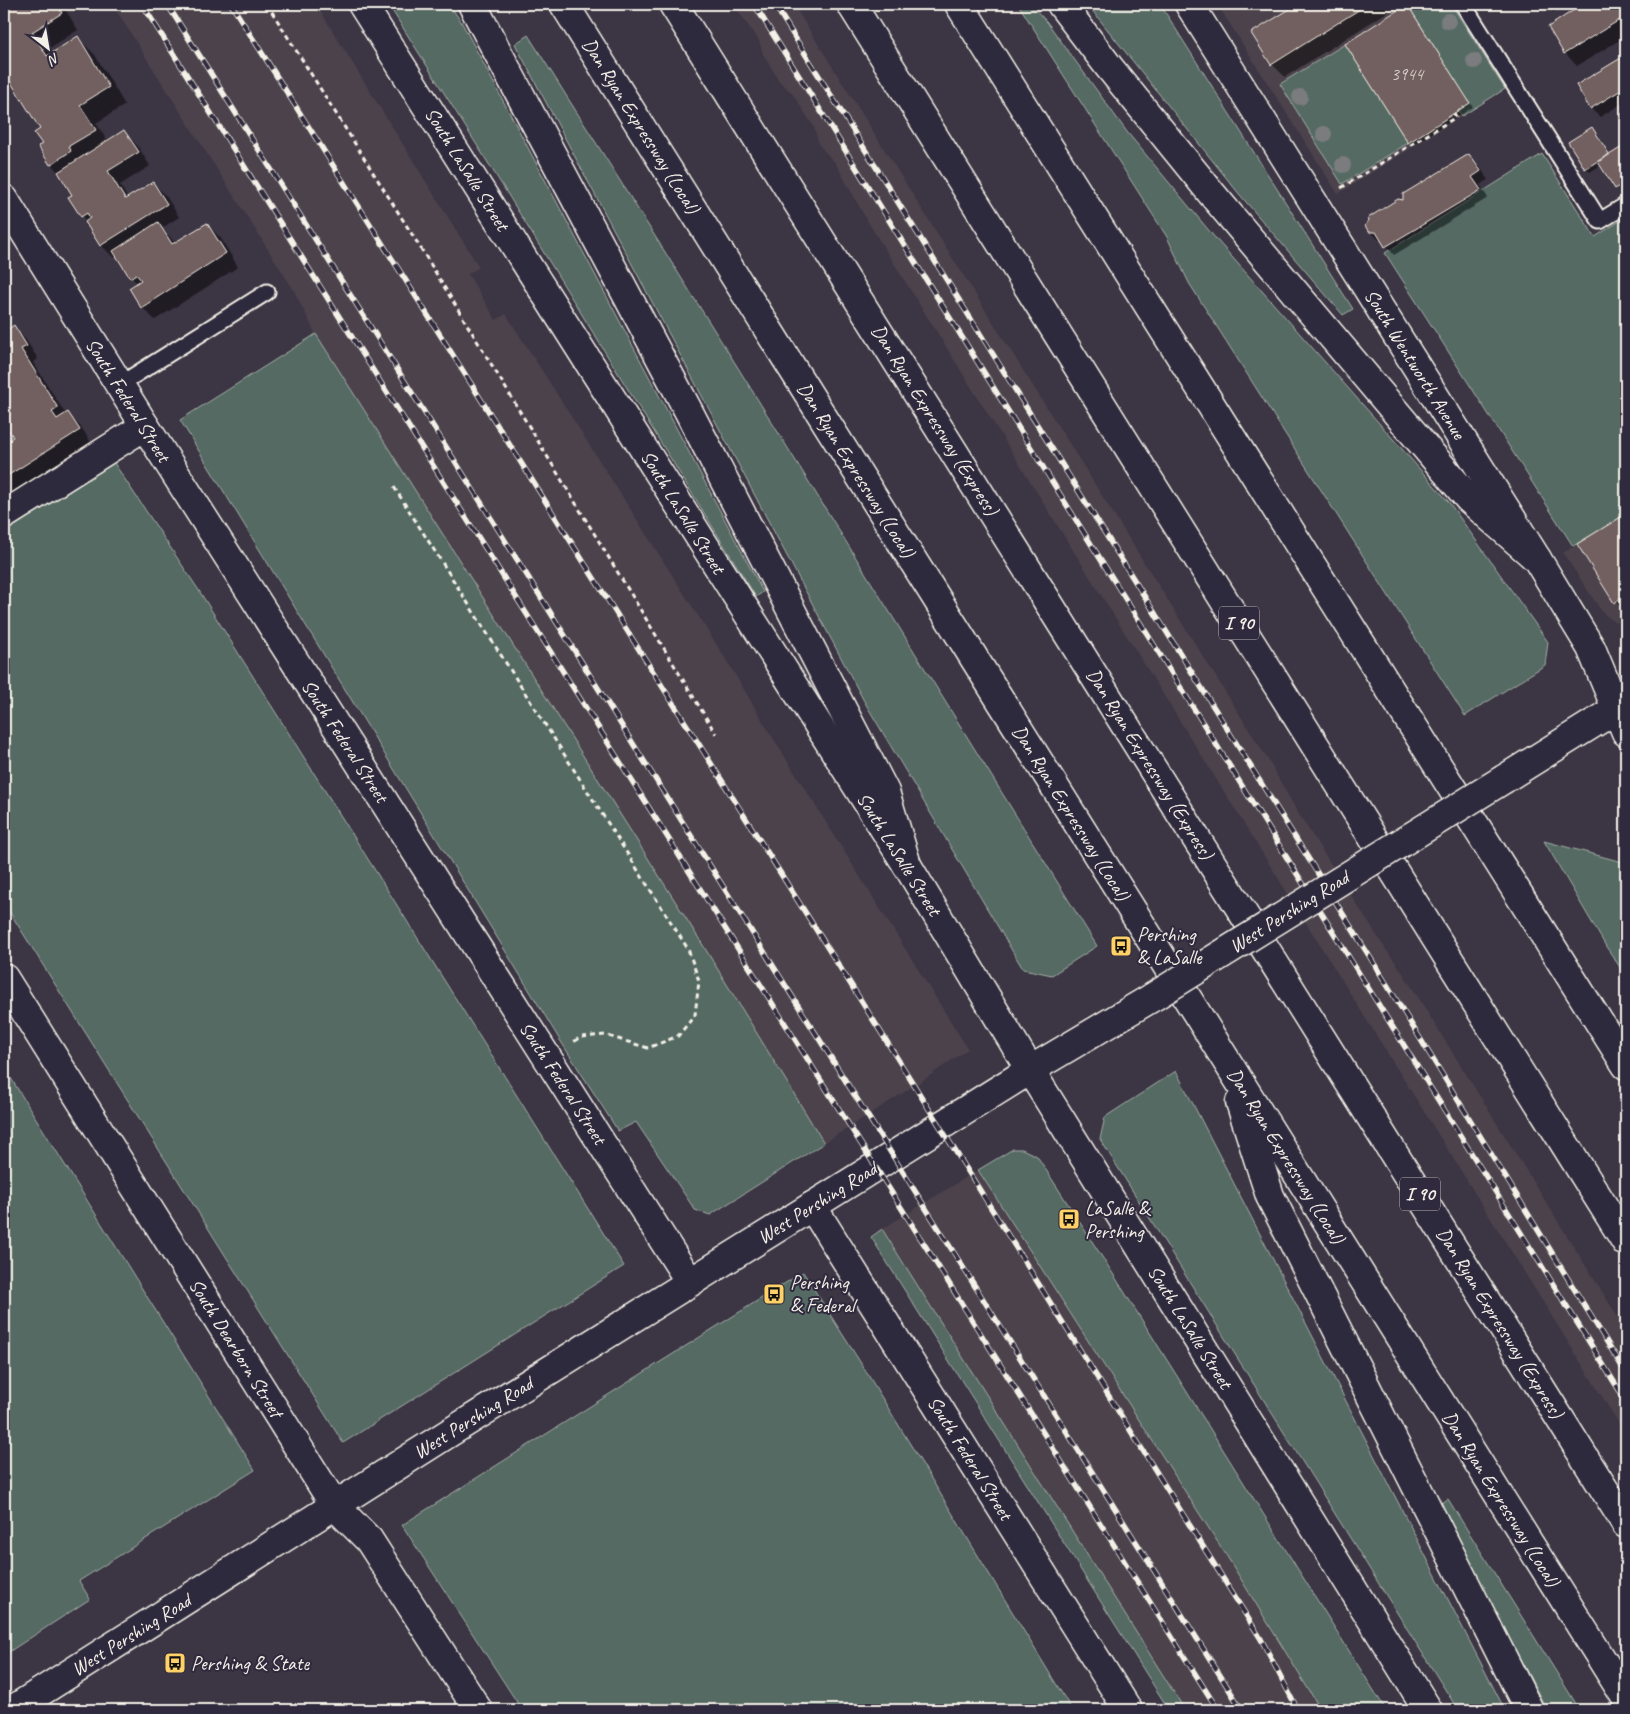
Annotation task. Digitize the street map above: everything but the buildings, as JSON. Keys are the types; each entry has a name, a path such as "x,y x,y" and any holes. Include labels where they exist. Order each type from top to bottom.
{"main road":[{"name":"South LaSalle Street","path":"362,4 907,865 1030,1070 1428,1710"},
{"path":"472,4 689,412 885,792 907,865"},
{"name":"Dan Ryan Expressway (Local)","path":"564,4 1626,1698"},
{"name":"Dan Ryan Expressway (Express)","path":"673,4 1626,1524"},
{"name":"I 90","path":"851,4 1626,1242"},
{"path":"960,4 1626,1066"},
{"path":"1061,4 1109,67 1212,194 1469,499 1537,559"},
{"name":"South Wentworth Avenue","path":"1189,4 1537,559 1591,648 1623,715"},
{"name":"South Federal Street","path":"4,199 119,385 690,1282"},
{"path":"4,515 145,426"},
{"name":"West Pershing Road","path":"12,1710 1030,1070 1134,1008 1504,779 1623,715"},
{"name":"South Dearborn Street","path":"4,978 335,1506 369,1540 478,1710"},
{"path":"1229,1065 1270,1196 1529,1710"},
{"name":"South Federal Street","path":"812,1206 1128,1710"}],"lane":[{"path":"1463,4 1600,221 1626,205"},
{"path":"119,385 267,292"}],"path":[{"path":"267,4 420,247 716,734"},
{"path":"1340,189 1456,117 1454,113"},
{"path":"394,487 688,949 699,980 695,1015 678,1036 648,1048 605,1035 582,1037 547,1058"}],"shaded area":[{"path":"112,4 316,4 479,267 468,274 496,320 506,314 727,661 968,1049 922,1081 824,1143 316,335 293,289"},
{"path":"733,4 793,4 1267,758 1298,813 1401,970 1626,1330 1626,1435 866,219 836,164 819,145 814,127 792,93 779,81 763,54 759,41"},
{"path":"1217,4 1463,4 1513,84 1338,194"},
{"path":"1626,514 1625,625 1614,622 1602,612 1563,553"},
{"path":"978,1170 1228,1558 1321,1710 1185,1710 882,1229"}],"green space":[{"path":"388,4 449,4 462,23 763,592 756,597 502,185"},
{"path":"1018,4 1030,4 1047,22 1127,132 1216,239 1448,501 1548,642 1545,665 1465,716 1189,283 1167,237"},
{"path":"1087,4 1160,4 1353,309 1343,315 1240,195"},
{"path":"1407,4 1451,4 1505,89 1462,116 1458,110 1470,103"},
{"path":"528,35 735,363 1097,946 1052,975 1023,969 864,701 515,44"},
{"path":"1345,44 1408,143 1342,184 1280,84"},
{"path":"1542,154 1595,237 1626,217 1626,514 1573,546 1385,253"},
{"path":"316,334 701,942 824,1143 710,1215 695,1210 636,1122 618,1131 558,1037 180,420"},
{"path":"114,463 198,589 624,1266 343,1443 4,903 4,533"},
{"path":"1544,841 1626,863 1626,976 1607,948"},
{"path":"4,1067 255,1470 79,1581 90,1599 4,1655"},
{"path":"1176,1071 1505,1710 1458,1710 1100,1139 1105,1117"},
{"path":"1013,1149 1022,1149 1037,1156 1115,1277 1386,1710 1321,1710 1228,1558 978,1170"},
{"path":"882,1229 1185,1710 1169,1710 871,1237"},
{"path":"803,1272 862,1365 1072,1710 522,1710 402,1525"},
{"path":"1448,1499 1580,1710 1547,1710 1439,1504"}],"railway":[{"path":"142,4 1218,1710"},
{"path":"167,4 1242,1710"},
{"path":"231,4 872,1018 1261,1639 1298,1710"},
{"path":"754,4 1626,1401"},
{"path":"774,4 1373,962 1626,1373"}],"place":[{"name":"Pershing & LaSalle","path":"1121,946"},
{"name":"LaSalle & Pershing","path":"1069,1219"},
{"name":"Pershing & Federal","path":"774,1294"},
{"name":"Pershing & State","path":"175,1663"}]}
